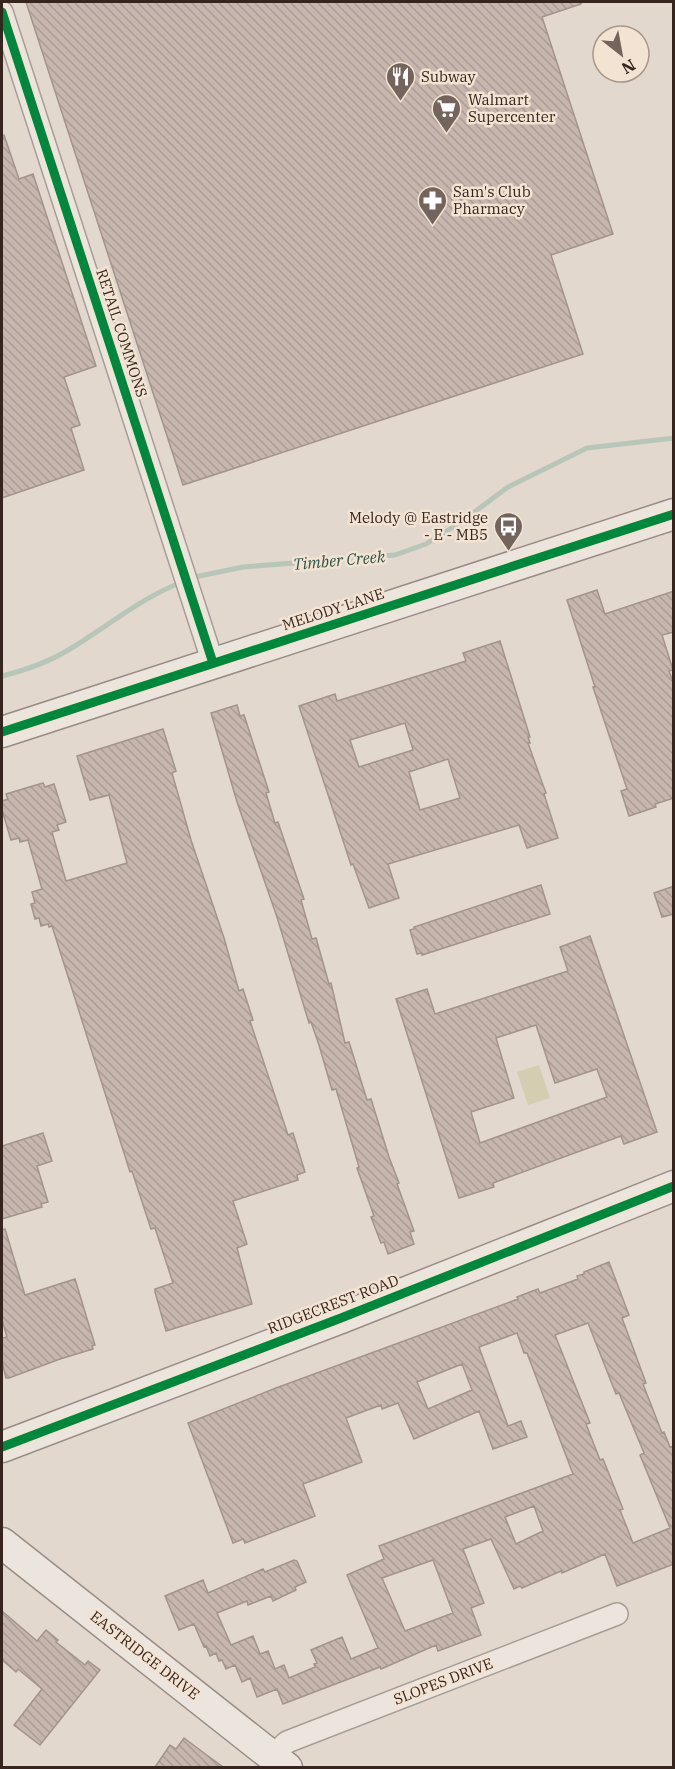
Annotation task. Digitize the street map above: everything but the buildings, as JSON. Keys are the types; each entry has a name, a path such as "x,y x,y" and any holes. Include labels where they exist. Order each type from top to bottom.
{"street":[{"name":"RETAIL COMMONS","path":"2,12 213,663"},
{"name":"MELODY LANE","path":"2,732 674,514"},
{"name":"RIDGECREST ROAD","path":"2,1446 341,1318 674,1186"},
{"name":"EASTRIDGE DRIVE","path":"2,1543 280,1762"},
{"name":"SLOPES DRIVE","path":"280,1762 286,1742 617,1614"}],"shaded area":[{"path":"539,1065 550,1098 528,1105 517,1072"}],"waterway":[{"name":"Timber Creek","path":"190,578 243,567 395,555 426,544 461,522 508,487 587,448 674,438"},
{"name":"Timber Creek","path":"2,676 62,654 139,604 182,582"}],"cycle path":[{"path":"2,12 213,663"},
{"path":"2,732 674,514"},
{"path":"2,1447 341,1318 674,1186"}],"place":[{"name":"Subway","path":"400,102"},
{"name":"Walmart Supercenter","path":"447,134"},
{"name":"Sam's Club Pharmacy","path":"432,226"},
{"name":"Melody @ Eastridge - E - MB5","path":"509,552"}]}
